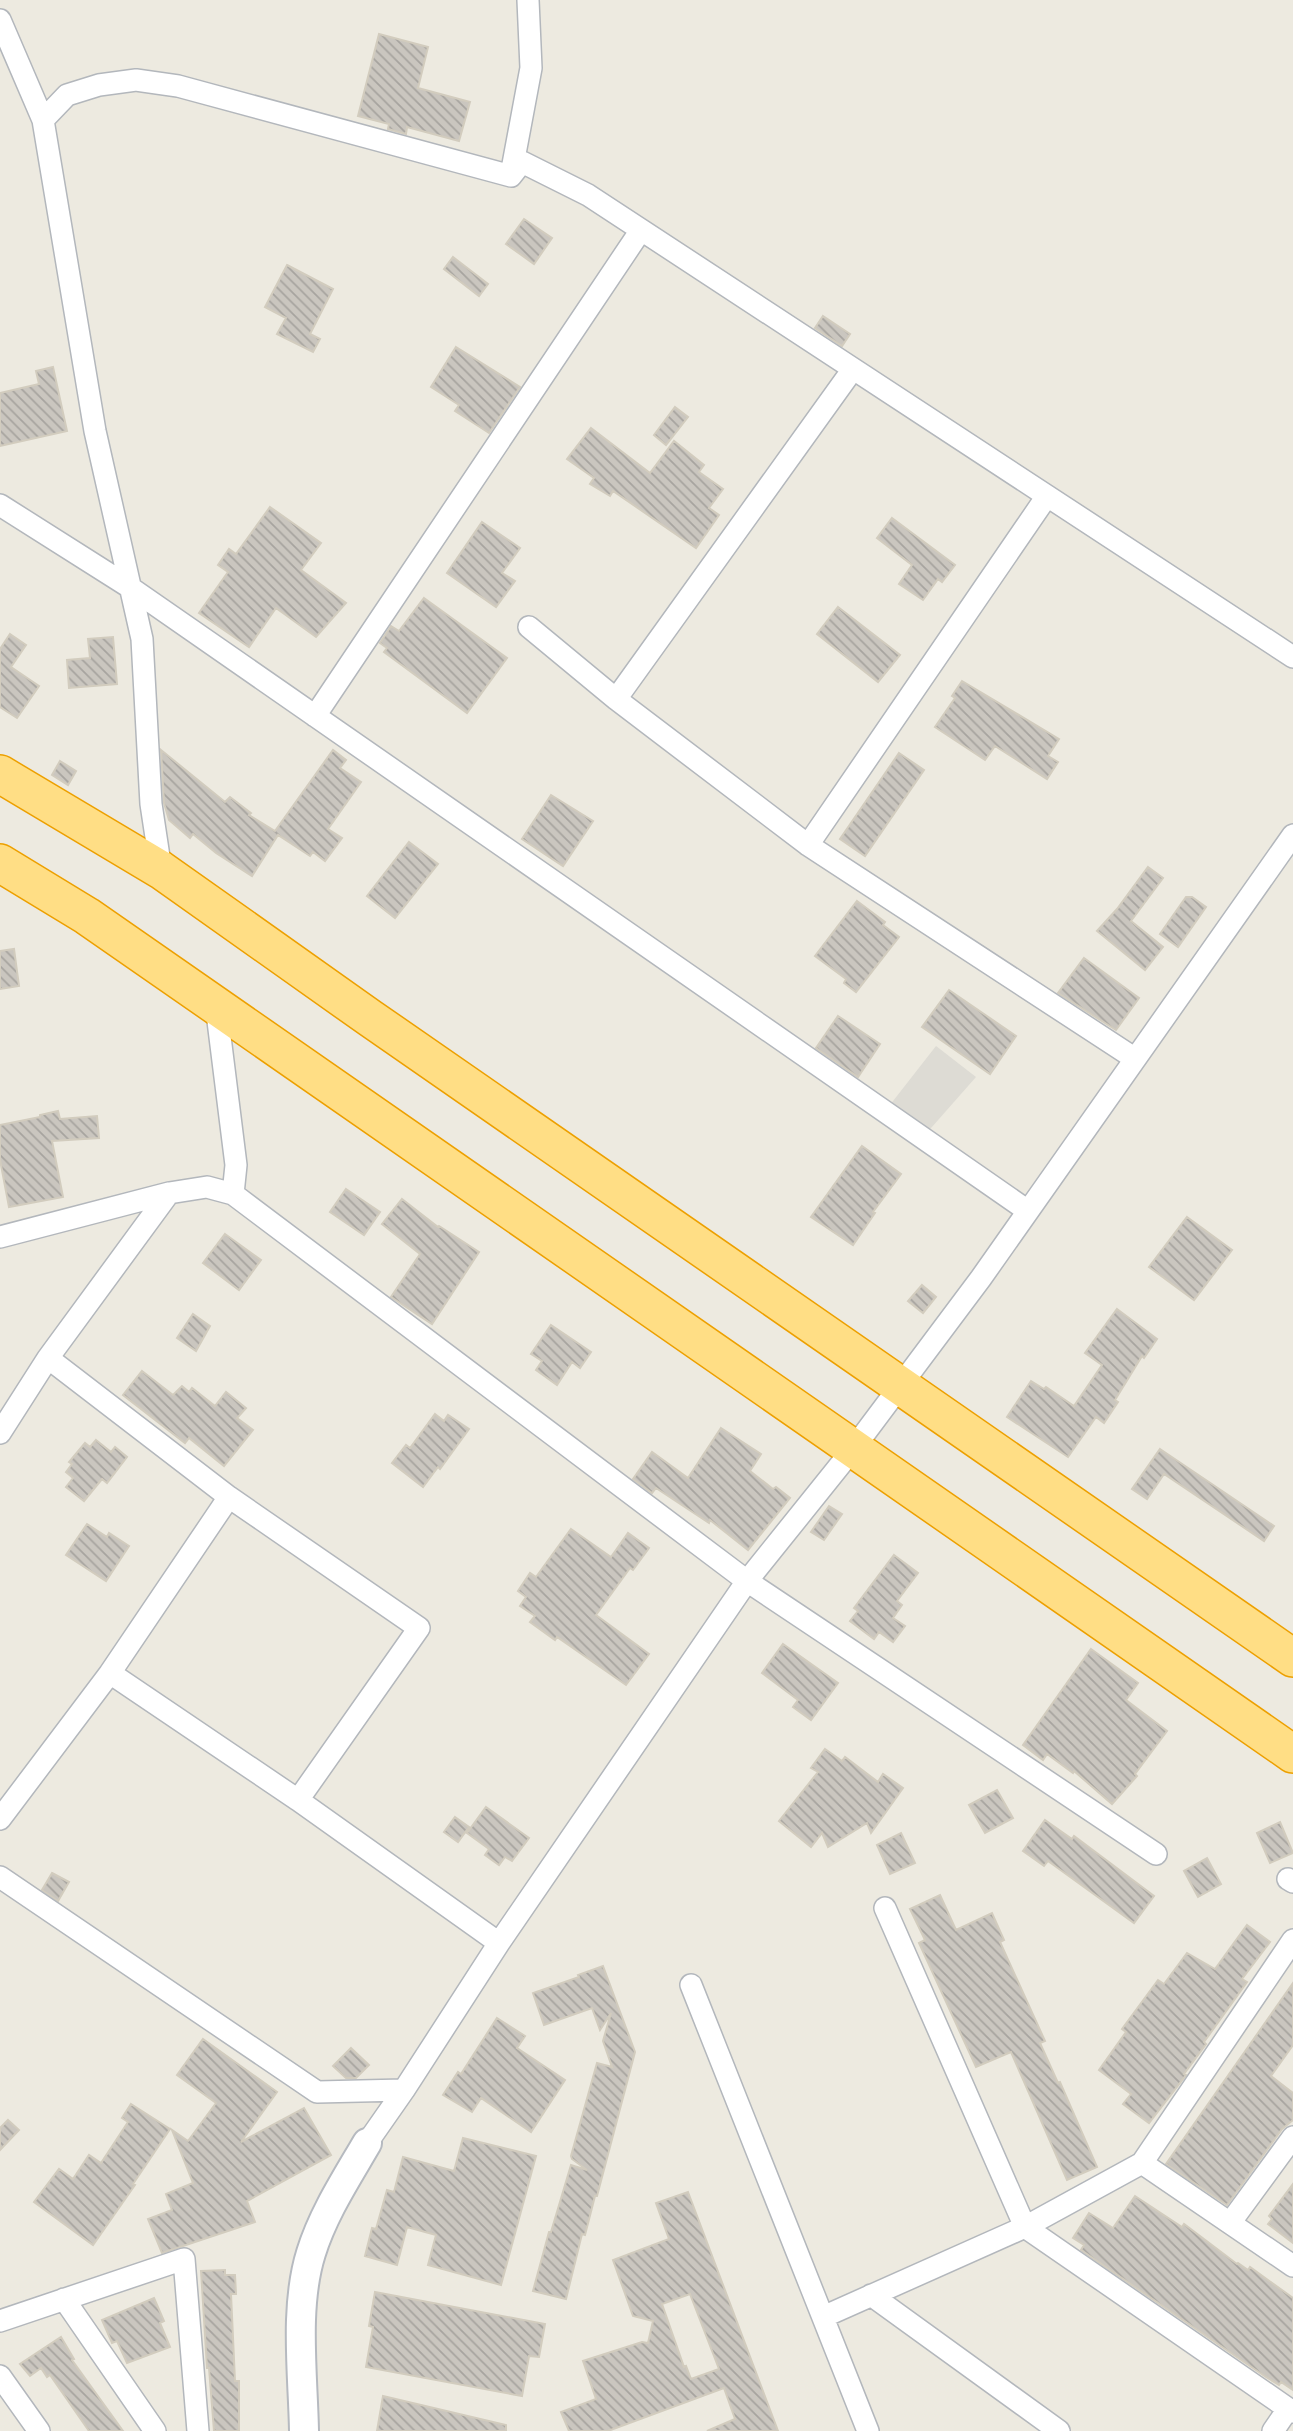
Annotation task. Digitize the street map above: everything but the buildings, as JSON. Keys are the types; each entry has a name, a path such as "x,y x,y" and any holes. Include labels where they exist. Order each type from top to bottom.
{"highway":[{"path":"0,774 162,870 382,1026 1293,1658"},
{"path":"0,863 88,916 1293,1754"}],"street":[{"path":"511,176 531,68 528,0"},
{"path":"0,20 43,120 95,431 142,639 151,804 162,870"},
{"path":"43,120 67,95 99,85 136,80 178,86 511,176"},
{"path":"511,176 522,162 588,195 1293,657"},
{"path":"315,716 641,230"},
{"path":"616,699 853,369"},
{"path":"808,845 1047,496"},
{"path":"0,505 131,588 1028,1210"},
{"path":"528,627 616,699 808,845 1134,1058"},
{"path":"304,2431 302,2310 310,2255 329,2208 367,2143 499,1943 747,1581 901,1386 1293,835"},
{"path":"216,1005 236,1165 233,1194"},
{"path":"0,1237 169,1193 207,1187 233,1194 747,1581 1156,1854"},
{"path":"0,1433 48,1358 169,1193"},
{"path":"48,1358 229,1497 419,1628 298,1800"},
{"path":"0,1819 110,1673 229,1497"},
{"path":"110,1673 298,1800 499,1943"},
{"path":"0,1877 317,2092 404,2090"},
{"path":"885,1908 1024,2227 1290,2410 1273,2431"},
{"path":"822,2317 1024,2227 1142,2163 1293,1940"},
{"path":"691,1985 868,2431"},
{"path":"1230,2223 1293,2137"},
{"path":"1142,2163 1293,2266"},
{"path":"0,2321 184,2259 198,2431"},
{"path":"871,2295 1059,2431"},
{"path":"64,2299 155,2431"},
{"path":"0,2376 39,2431"}],"shaded area":[{"path":"936,1046 976,1077 924,1136 886,1110"}]}
